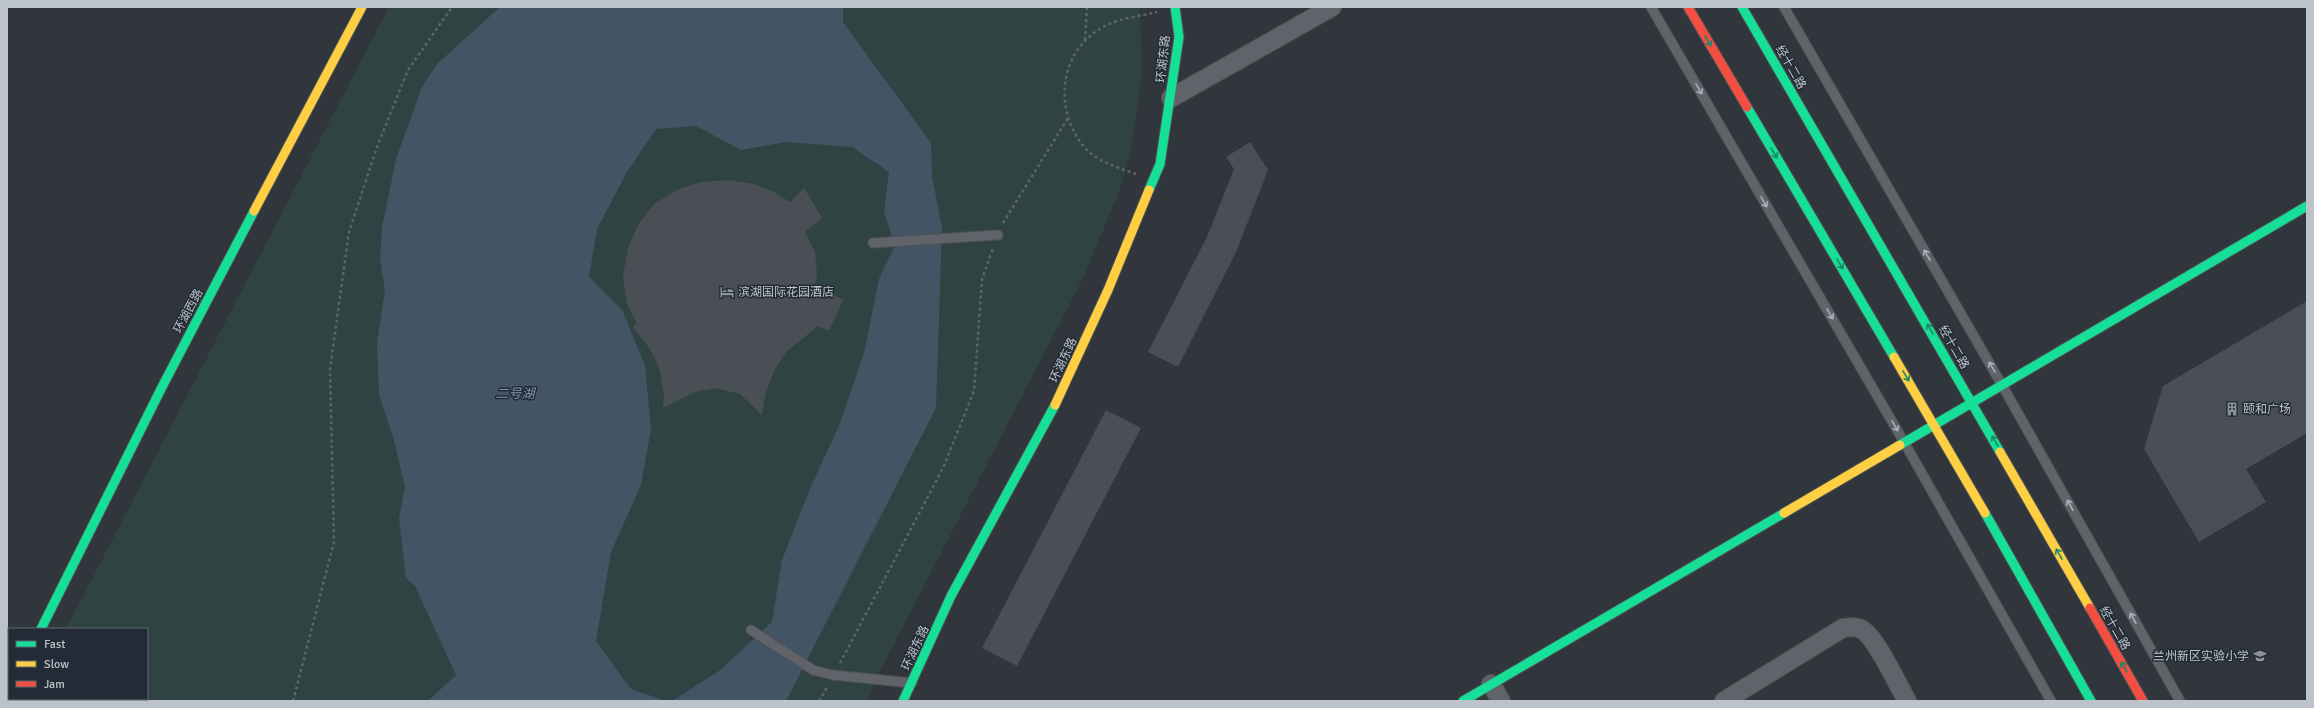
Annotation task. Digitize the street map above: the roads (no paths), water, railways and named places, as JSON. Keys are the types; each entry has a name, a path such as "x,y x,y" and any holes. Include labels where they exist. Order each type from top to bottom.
{"street":[{"name":"环湖西路","path":"41,628 162,386 362,7"},
{"name":"环湖东路","path":"903,701 952,596 1056,402 1108,290 1160,164 1179,37 1175,7"},
{"path":"1171,98 1332,7"},
{"path":"1688,7 1934,424 2091,701"},
{"name":"经十二路","path":"1742,7 1972,402 2143,701"},
{"path":"1463,701 2307,206"},
{"path":"1724,701 1843,628 1850,627 1858,627 1869,636 1900,699"},
{"path":"1491,684 1501,701"}],"lane":[{"path":"1652,7 1904,442 2051,701"},
{"path":"1784,7 2002,385 2180,701"},
{"path":"873,243 998,235"},
{"path":"751,630 813,670 833,675 912,683"}],"water":[{"name":"二号湖","path":"500,7 843,7 843,22 931,143 932,176 942,228 936,408 786,701 672,701 719,671 772,622 782,560 811,486 839,426 864,353 879,279 895,245 884,212 889,172 852,147 787,142 741,150 696,126 656,129 627,172 597,229 589,277 622,310 645,365 651,429 641,485 611,552 596,641 631,689 666,701 428,701 456,675 415,586 406,578 399,518 405,487 394,440 379,395 377,342 385,290 380,259 382,228 396,159 422,87 437,64"}],"place":[{"name":"滨湖国际花园酒店","path":"727,292"},
{"name":"颐和广场","path":"2232,409"},
{"name":"兰州新区实验小学","path":"2260,656"}]}
